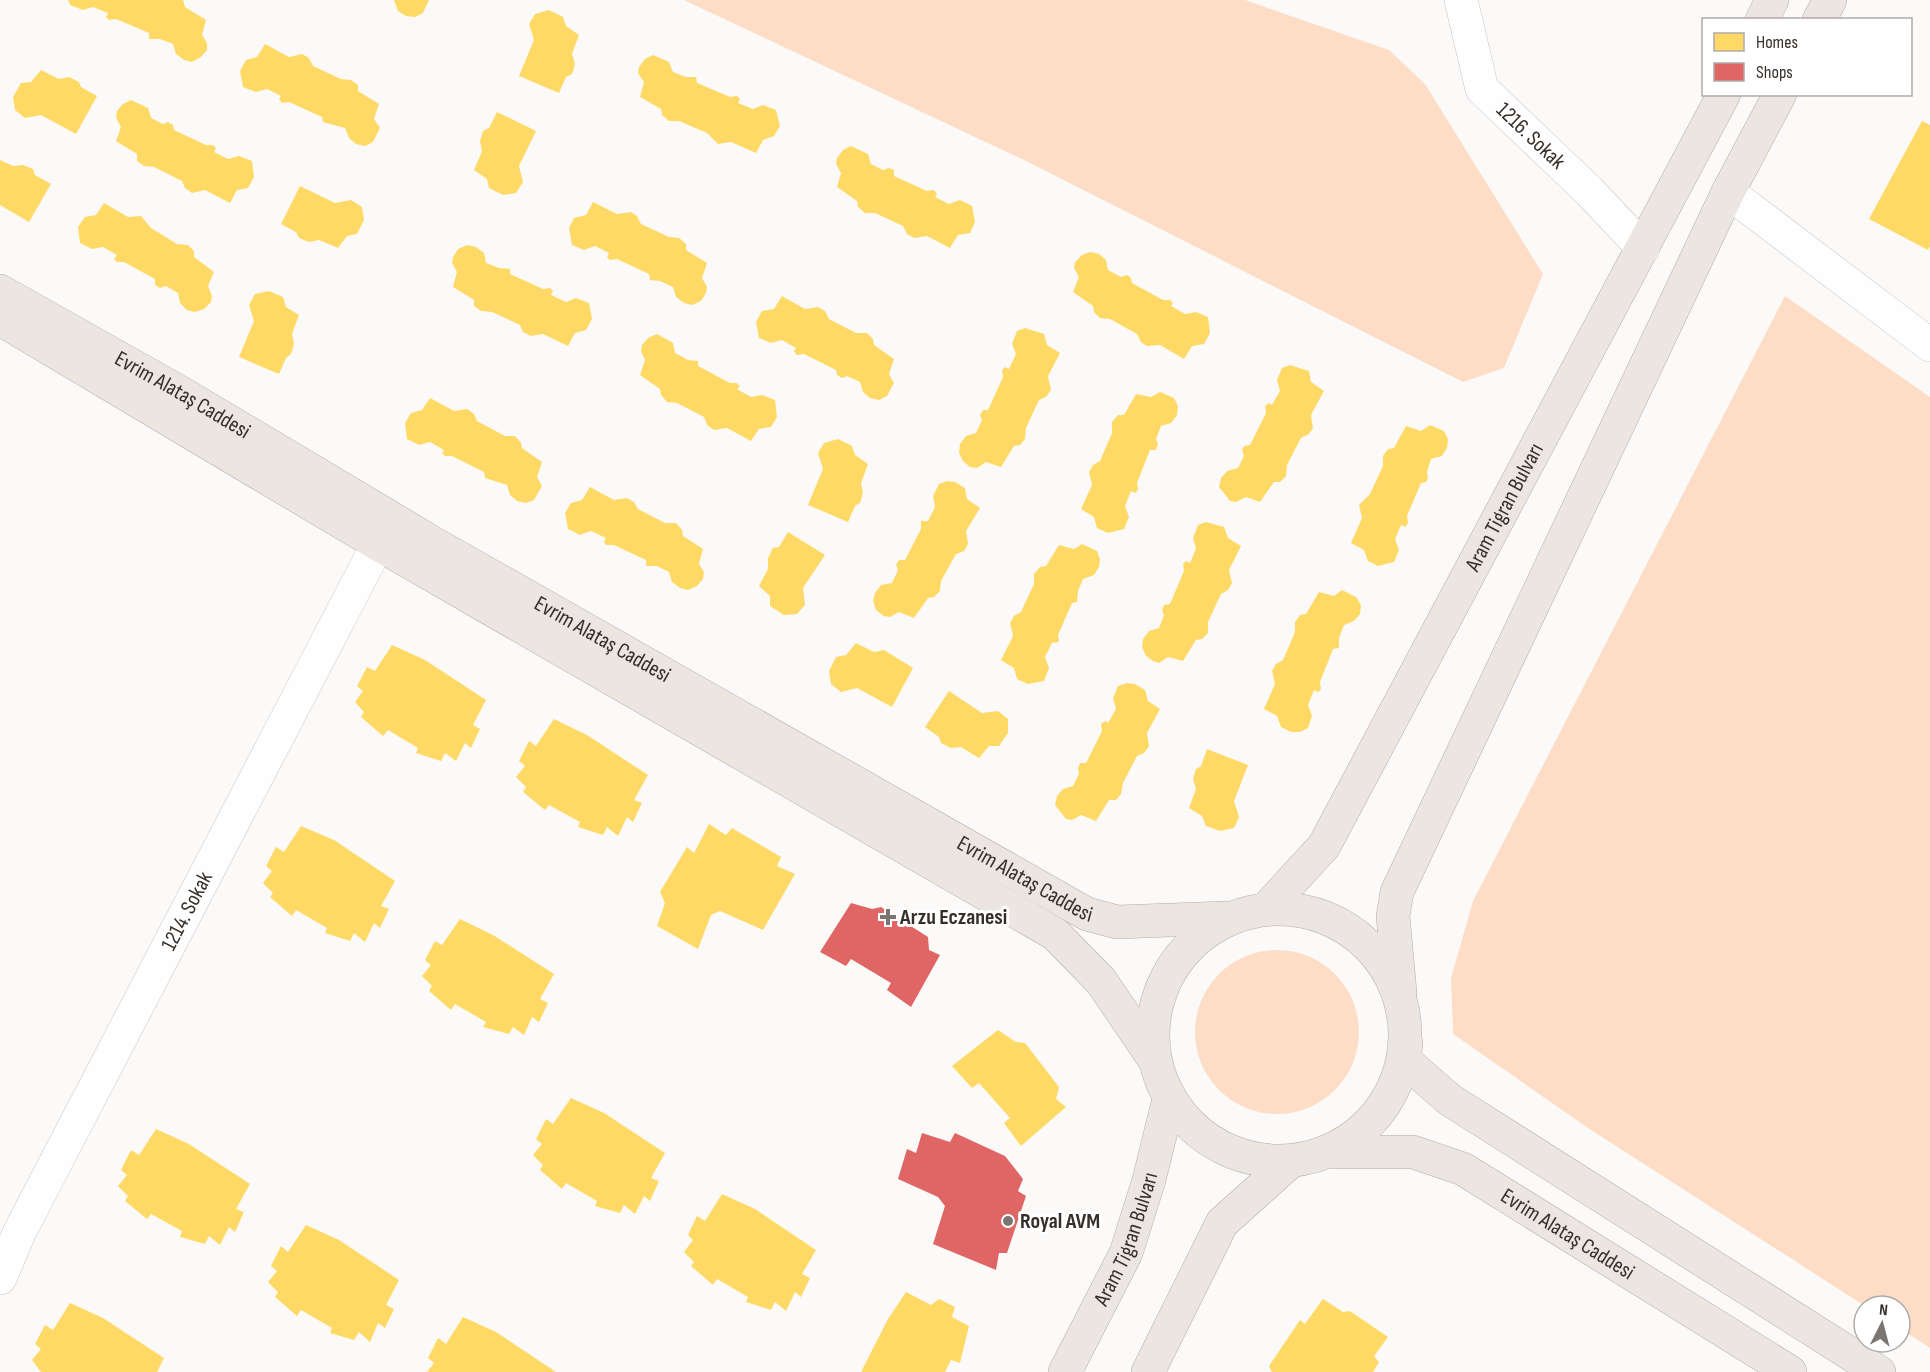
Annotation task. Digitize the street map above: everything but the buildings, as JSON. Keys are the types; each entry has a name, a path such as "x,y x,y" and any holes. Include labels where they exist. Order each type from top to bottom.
{"main road":[{"path":"1763,18 1772,0"},
{"path":"1820,18 1830,0"},
{"name":"Aram Tigran Bulvarı","path":"1267,908 1324,846 1723,96"},
{"path":"1778,96 1728,192 1397,892 1393,916 1400,992 1407,1033 1404,1060 1450,1100 1879,1372"},
{"name":"Evrim Alataş Caddesi","path":"0,291 183,394 433,543 1087,914 1117,922 1226,918"},
{"name":"Evrim Alataş Caddesi","path":"0,319 378,544 1055,934 1101,981 1154,1059"},
{"path":"1400,992 1379,956 1348,927 1309,911 1267,908 1226,918 1191,942 1165,976 1152,1017 1154,1059 1169,1099 1191,1127 1221,1148 1255,1159 1291,1161 1327,1152 1360,1133 1385,1105 1402,1071 1407,1033"},
{"name":"Aram Tigran Bulvarı","path":"1065,1372 1126,1253 1149,1180 1169,1099"},
{"name":"Evrim Alataş Caddesi","path":"1327,1152 1413,1152 1463,1169 1790,1372"},
{"path":"1148,1372 1222,1223 1291,1161"}],"street":[{"name":"1216. Sokak","path":"1461,0 1482,89 1589,190 1643,248"},
{"path":"1728,192 1929,343"},
{"name":"1214. Sokak","path":"0,1278 10,1226 378,544"}],"shaded area":[{"path":"684,0 1245,0 1389,50 1425,84 1543,274 1504,368 1463,382 1024,160"},
{"path":"1785,296 1930,397 1930,1348 1912,1336 1912,1294 1852,1294 1852,1298 1588,1128 1453,1034 1451,978 1473,901"},
{"path":"1277,950 1308,956 1335,974 1353,1001 1359,1032 1353,1063 1335,1090 1308,1108 1277,1114 1246,1108 1219,1090 1201,1063 1195,1032 1201,1001 1219,974 1246,956"}],"place":[{"name":"Arzu Eczanesi","path":"888,917"},
{"name":"Royal AVM","path":"1008,1221"}]}
